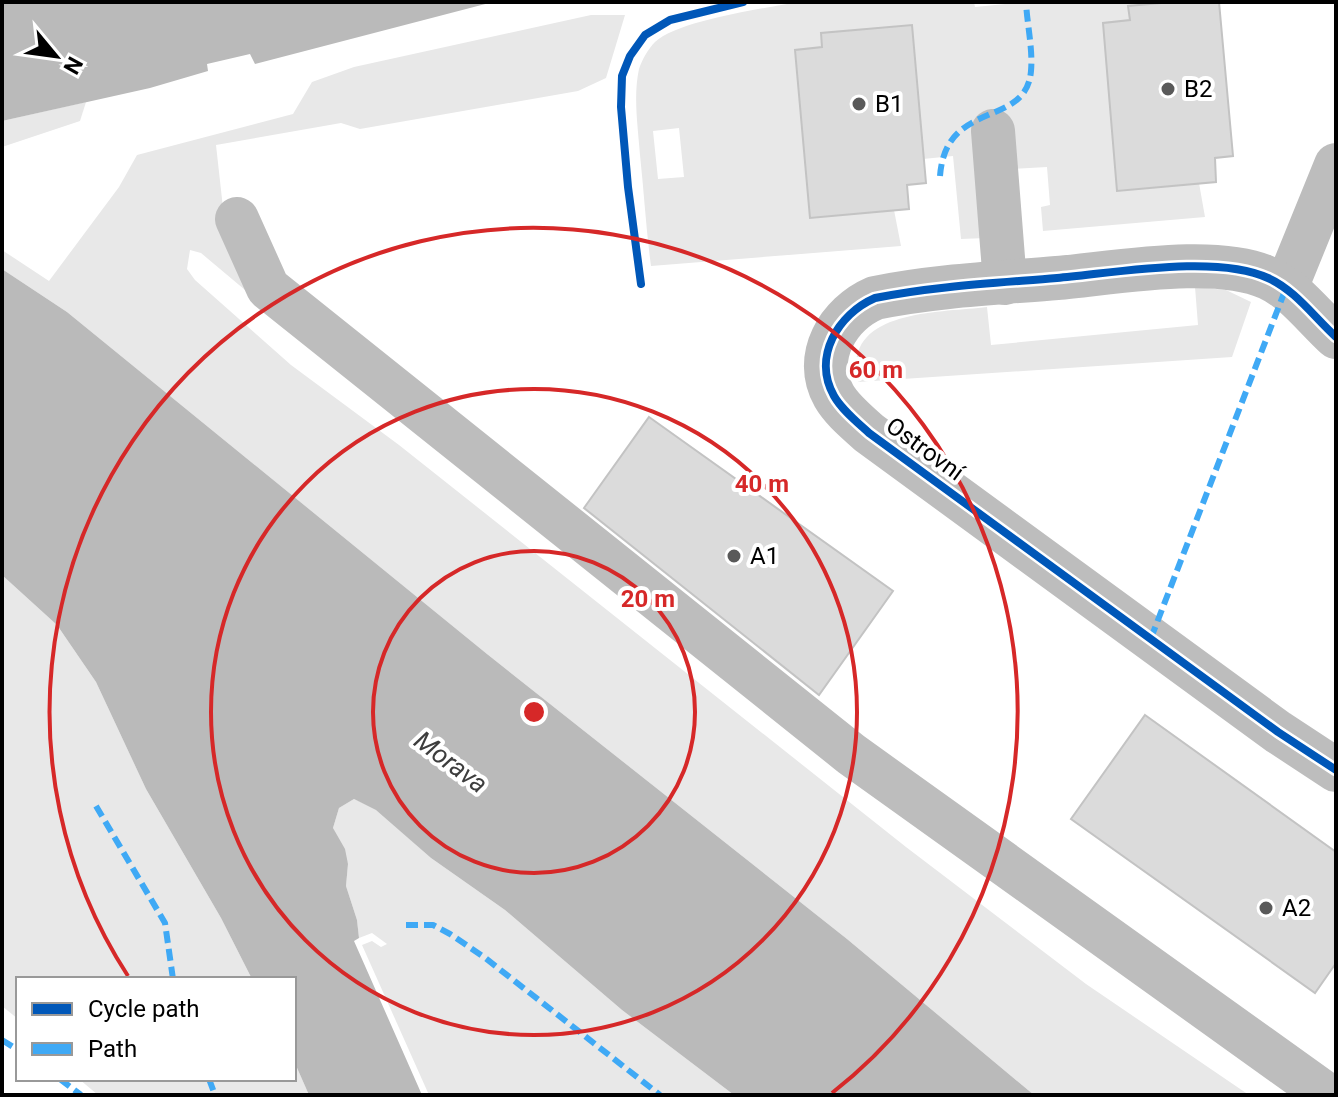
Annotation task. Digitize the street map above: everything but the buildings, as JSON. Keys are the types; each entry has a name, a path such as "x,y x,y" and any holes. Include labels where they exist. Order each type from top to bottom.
{"street":[{"path":"993,131 1005,283"},
{"path":"1286,288 1336,165"},
{"path":"237,219 268,288 851,754 1327,1095"},
{"name":"Ostrovní","path":"1336,337 1286,288 1267,277 1245,270 1194,266 894,294 859,305 845,316 825,356 828,381 838,402 869,433 1278,732 1336,770"}],"shaded area":[{"path":"797,2 974,2 975,7 1025,2 1172,2 1129,6 1130,20 1103,23 1117,190 1199,183 1205,217 1043,231 1041,207 1050,205 1047,167 1013,169 986,238 961,239 953,156 923,159 911,25 821,33 822,47 795,50 810,217 894,210 901,246 651,266 636,112 637,79 644,58 655,42 683,27","holes":["679,128 684,177 658,179 653,131"]},
{"path":"591,15 625,15 606,78 578,91 360,129 341,123 216,145 224,217 251,295 201,253 190,250 187,269 195,280 291,365 399,445 906,847 1086,984 1249,1095 1034,1095 847,939 487,654 67,312 2,269 2,250 49,281 119,187 137,155 293,114 312,82 354,67"},
{"path":"86,102 80,121 2,147 2,121"},
{"path":"1195,287 1226,290 1251,302 1232,357 858,382 857,358 864,340 898,319 987,307 991,345 1198,325"},
{"path":"2,575 57,625 96,682 146,789 221,918 251,977 16,977 16,1017 2,1006"},
{"path":"354,799 376,809 431,858 505,910 622,1010 734,1095 429,1095 362,945 372,941 381,947 387,944 372,933 359,938 357,920 346,886 348,864 333,828 339,808"},
{"path":"296,1066 309,1095 98,1095 81,1081 296,1081"}],"water":[{"path":"2,2 493,2 255,64 250,54 207,64 208,71 150,88 2,121"},
{"name":"Morava","path":"2,269 67,312 487,654 847,939 1034,1095 734,1095 622,1010 505,910 431,858 376,810 354,799 339,808 333,828 345,849 348,864 346,886 357,920 359,938 354,941 422,1095 309,1095 296,1066 296,977 251,977 221,918 146,789 96,682 57,625 2,575"}],"marked path":[{"path":"940,176 945,151 956,135 970,124 1016,101 1026,89 1031,71 1026,2"},
{"path":"1151,638 1286,288"},
{"path":"96,806 165,923 173,977"},
{"path":"406,925 433,925 450,934 484,957 660,1095"},
{"path":"2,1040 16,1049"},
{"path":"63,1081 81,1095"},
{"path":"210,1081 215,1095"}],"cycle path":[{"path":"641,284 628,187 621,107 622,76 630,56 645,35 670,20 743,2"},
{"path":"1336,337 1296,297 1268,278 1222,267 1165,267 943,288 875,298 862,305 840,326 832,338 826,366 828,381 837,401 869,433 1278,732 1336,770"}],"place":[{"name":"B2","path":"1168,89"},
{"name":"B1","path":"859,104"},
{"name":"A1","path":"734,556"},
{"name":"A2","path":"1266,908"}]}
